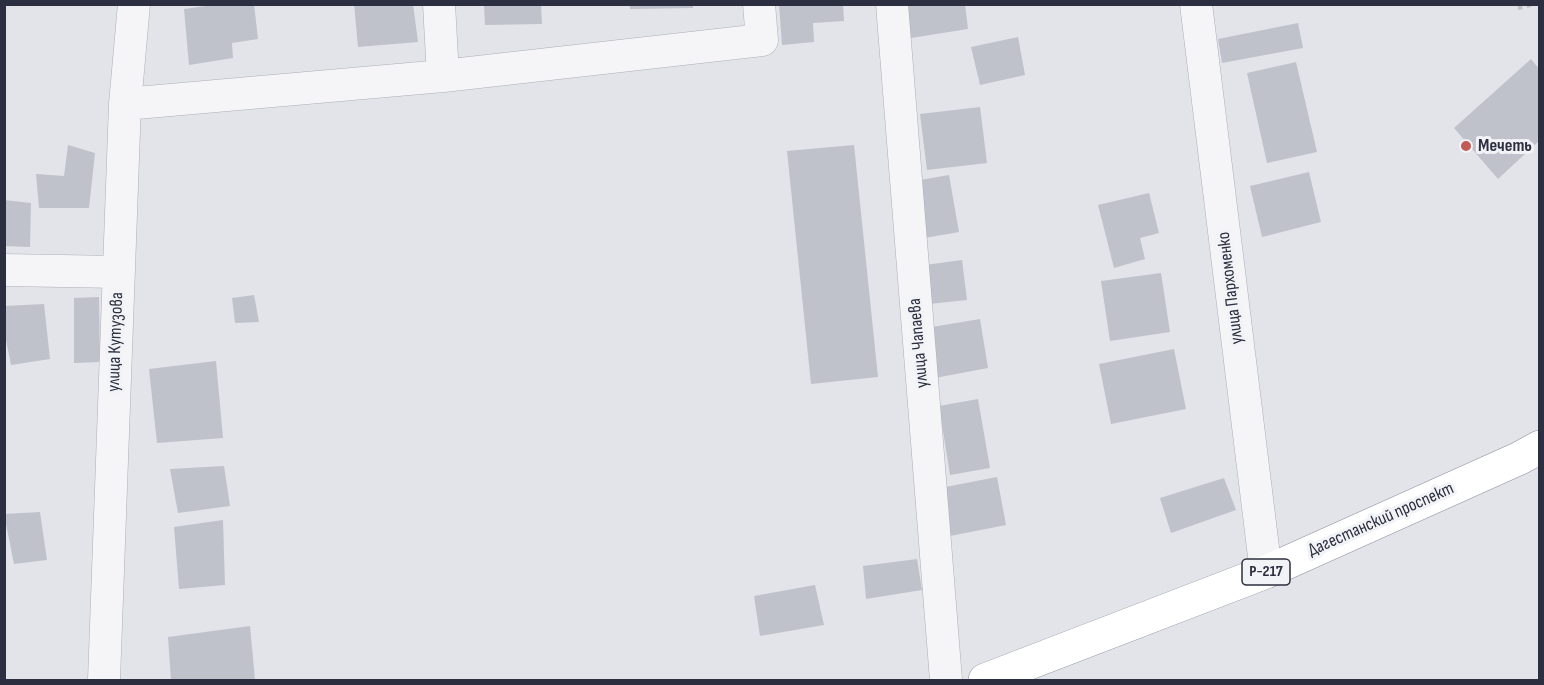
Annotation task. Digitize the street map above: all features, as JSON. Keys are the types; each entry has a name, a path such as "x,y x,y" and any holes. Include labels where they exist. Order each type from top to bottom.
{"highway":[{"name":"Дагестанский проспект","path":"985,681 1266,572 1520,458 1539,447"}],"street":[{"name":"улица Кутузова","path":"104,681 125,104 134,4"},
{"path":"439,4 443,76"},
{"path":"125,104 443,76 762,40 759,4"},
{"name":"улица Чапаева","path":"892,4 946,681"},
{"name":"улица Пархоменко","path":"1197,4 1266,572"},
{"path":"4,270 119,272"}],"path":[{"path":"1518,8 1536,4"}],"building":[{"path":"220,4 254,4 258,39 232,43 233,58 189,65 184,9"},
{"path":"354,4 413,4 418,42 358,47"},
{"path":"484,4 541,4 542,24 485,25"},
{"path":"630,4 693,4 693,8 630,9"},
{"path":"779,4 843,4 844,21 813,23 814,42 782,45"},
{"path":"906,4 965,4 968,29 911,38"},
{"path":"1298,23 1303,48 1222,63 1218,39"},
{"path":"1018,37 1025,75 980,85 971,47"},
{"path":"1531,59 1540,70 1540,140 1498,179 1454,128"},
{"path":"1296,62 1317,152 1267,163 1247,73"},
{"path":"980,107 987,163 927,170 920,114"},
{"path":"68,145 95,153 89,208 39,208 36,174 64,176"},
{"path":"854,145 878,377 811,384 787,151"},
{"path":"1309,172 1321,222 1262,237 1250,186"},
{"path":"949,175 959,232 919,239 909,182"},
{"path":"1149,193 1159,233 1140,238 1145,259 1114,268 1098,205"},
{"path":"4,200 31,203 30,247 4,246"},
{"path":"962,260 967,300 929,304 925,265"},
{"path":"1161,273 1170,332 1110,341 1101,281"},
{"path":"254,295 259,322 235,323 232,298"},
{"path":"99,297 100,362 74,363 74,298"},
{"path":"44,304 50,359 11,365 4,330 4,306"},
{"path":"980,319 988,368 935,378 926,328"},
{"path":"1174,349 1186,409 1111,424 1099,364"},
{"path":"216,361 223,438 157,443 149,369"},
{"path":"978,399 990,468 950,475 939,406"},
{"path":"224,466 230,506 178,513 170,469"},
{"path":"997,477 1006,525 945,537 935,489"},
{"path":"1224,478 1236,510 1171,533 1160,498"},
{"path":"40,512 47,560 14,564 4,514"},
{"path":"223,520 225,585 179,589 174,527"},
{"path":"917,559 922,590 866,599 863,566"},
{"path":"815,585 824,625 760,636 754,596"},
{"path":"250,626 255,680 171,680 168,637"}],"place":[{"name":"Мечеть","path":"1466,146"}]}
